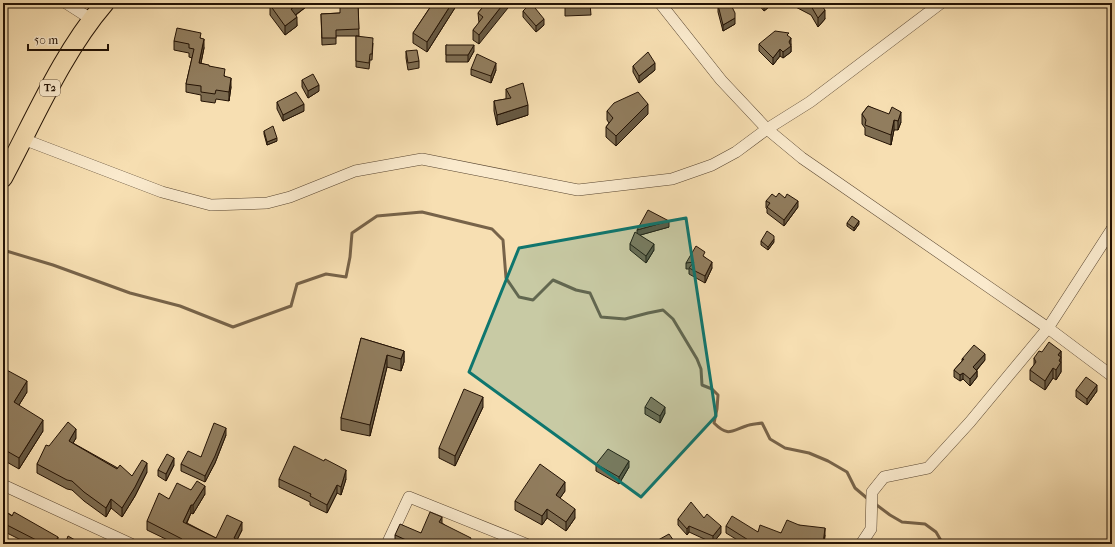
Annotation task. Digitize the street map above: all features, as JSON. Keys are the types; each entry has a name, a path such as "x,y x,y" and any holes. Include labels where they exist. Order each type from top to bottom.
{"highway":[{"name":"T2","path":"3,178 53,82 81,34 91,19 105,3"}],"street":[{"path":"66,3 91,19"},
{"path":"660,3 721,80 767,129 802,158 1048,328 1112,376"},
{"path":"23,139 162,192 211,205 267,203 290,197 355,172 422,159 578,190 672,179 712,165 736,152 767,129 810,102 941,3"},
{"path":"861,544 871,529 872,492 884,477 928,468 970,422 1048,328 1112,229"},
{"path":"3,484 131,544"},
{"path":"387,544 409,497 526,544"}],"highlighted area":[{"path":"686,218 716,416 641,497 469,372 519,248"}],"building":[{"path":"273,3 299,3 291,9 297,17 285,26 270,5"},
{"path":"340,3 358,4 359,29 336,30 336,38 322,38 321,14 340,13"},
{"path":"433,3 452,3 427,42 413,33"},
{"path":"486,3 504,3 479,35 473,30 483,17 478,13"},
{"path":"531,3 544,19 536,26 523,11"},
{"path":"565,3 590,3 591,5 565,7"},
{"path":"721,3 730,3 735,13 735,18 723,25 718,5"},
{"path":"805,3 820,3 825,10 818,18 811,6"},
{"path":"177,28 201,33 200,38 204,39 199,63 225,69 224,76 231,78 229,92 216,90 215,94 201,92 201,86 186,84 194,49 189,48 189,44 174,41"},
{"path":"775,31 789,33 787,35 791,38 789,42 791,46 783,52 780,49 773,58 759,44"},
{"path":"356,36 373,38 372,54 370,54 369,63 356,61"},
{"path":"446,45 474,45 468,55 446,55"},
{"path":"417,50 419,61 408,63 406,51"},
{"path":"648,52 655,63 639,76 633,66"},
{"path":"477,54 496,63 491,76 471,69"},
{"path":"313,74 319,85 308,91 302,80"},
{"path":"523,83 528,105 497,115 494,101 511,98 506,89"},
{"path":"296,92 304,104 283,115 277,102"},
{"path":"638,92 648,104 616,136 606,127 613,118 607,111 614,103"},
{"path":"868,106 889,114 892,107 901,112 898,121 894,120 891,135 865,125 866,120 862,114"},
{"path":"273,126 277,138 267,142 264,131"},
{"path":"779,193 785,198 787,194 798,201 784,220 767,207 770,203 766,201 772,194 776,197"},
{"path":"648,210 669,221 637,230"},
{"path":"852,216 859,221 854,228 847,223"},
{"path":"767,231 774,236 774,239 768,247 761,241"},
{"path":"635,232 654,244 646,256 630,244"},
{"path":"696,246 705,252 703,256 712,262 705,276 689,268 694,262 686,263"},
{"path":"361,338 404,351 401,359 387,355 370,425 341,418"},
{"path":"1049,342 1061,351 1058,355 1061,357 1059,361 1061,362 1056,370 1053,368 1045,381 1030,370 1036,362 1034,358 1039,351 1042,352"},
{"path":"974,345 985,354 973,367 977,371 970,379 963,373 960,375 954,370"},
{"path":"3,368 27,381 14,402 43,420 19,458 5,450 3,452"},
{"path":"1086,377 1097,385 1087,399 1076,390"},
{"path":"464,389 483,397 455,456 439,448"},
{"path":"651,397 665,407 660,416 645,407"},
{"path":"68,422 76,429 69,441 117,469 120,465 132,476 142,460 147,463 122,508 111,499 106,508 72,481 67,480 37,464 46,445 49,446"},
{"path":"214,423 226,428 205,476 181,464 188,451 201,457"},
{"path":"294,446 346,470 341,487 337,485 327,505 310,496 311,494 279,479"},
{"path":"608,449 629,461 619,477 596,464"},
{"path":"167,454 174,458 166,474 158,470"},
{"path":"540,464 565,482 556,495 575,509 566,522 547,509 542,516 515,501"},
{"path":"197,481 205,486 193,505 191,505 183,522 216,538 227,515 242,522 234,538 245,544 183,544 180,543 182,539 147,521 159,493 169,499 177,483 191,490"},
{"path":"691,502 704,518 707,514 721,526 713,536 689,526 687,529 678,519"},
{"path":"3,510 12,516 14,512 58,537 54,544 44,544 3,523"},
{"path":"430,512 442,517 439,522 471,538 469,544 405,544 406,540 395,535 400,524 421,533"},
{"path":"732,516 758,532 760,525 781,533 787,520 799,525 825,528 823,544 779,544 771,541 770,544 753,544 726,526"},
{"path":"669,534 674,541 671,544 651,544"},
{"path":"68,536 82,544 65,544"}],"waterway":[{"path":"3,250 53,265 130,293 180,306 233,327 291,306 297,284 326,274 346,277 350,257 352,233 377,216 422,212 492,229 503,240 506,278 519,297 533,300 553,280 576,290 590,293 601,317 625,319 663,310 673,319 697,359 701,369 702,385 712,389 718,395 714,423 723,430 730,432 748,425 762,423 770,439 785,448 809,453 828,461 847,472 855,488 868,499"},
{"path":"874,503 902,522 925,524 936,532 943,544"}]}
